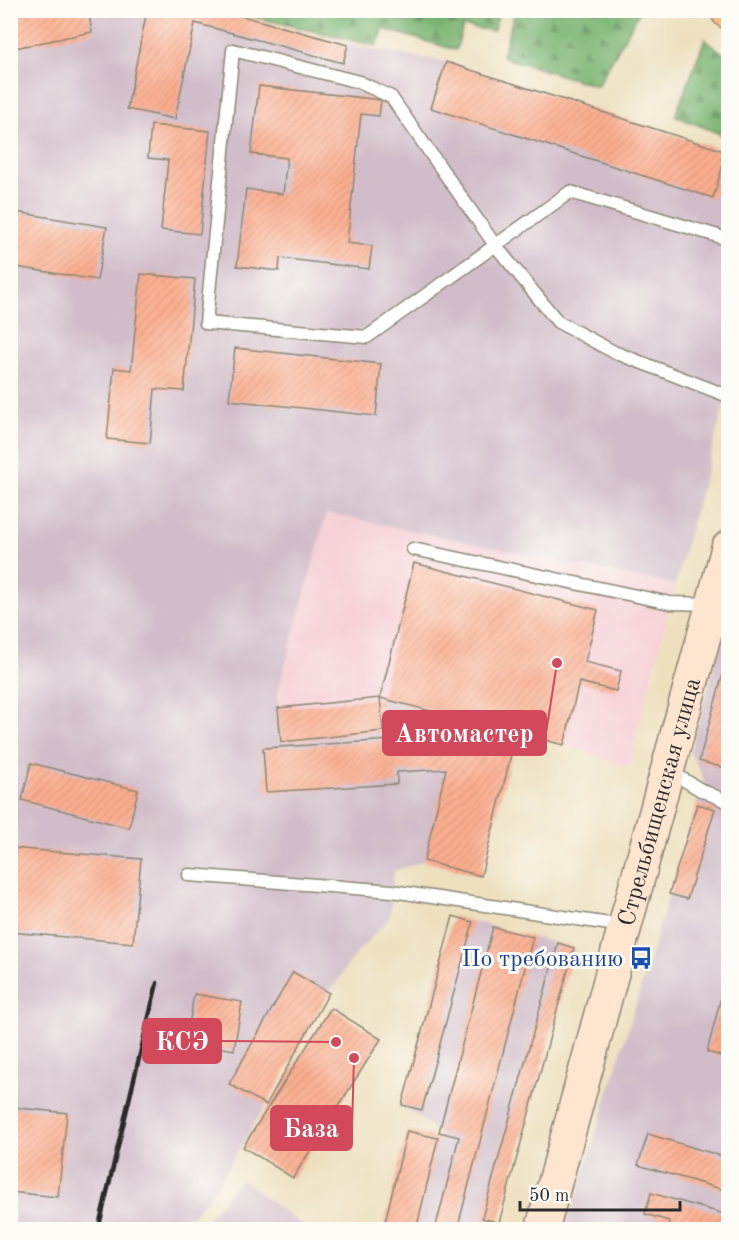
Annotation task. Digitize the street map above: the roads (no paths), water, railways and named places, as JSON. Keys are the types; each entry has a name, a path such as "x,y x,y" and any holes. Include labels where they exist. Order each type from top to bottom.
{"main road":[{"name":"Стрельбищенская улица","path":"542,1230 729,548"}],"lane":[{"path":"729,240 570,192 495,245 367,337 206,323 233,50 359,82 391,97 495,245 558,322 615,351 729,396"},
{"path":"413,549 670,603 713,604"},
{"path":"668,770 701,790 729,802"},
{"path":"189,874 392,891 625,927"}],"railway":[{"path":"98,1230 157,983"}],"place":[{"name":"Автомастер","path":"557,663"},
{"name":"По требованию","path":"641,958"},
{"name":"КСЭ","path":"336,1042"},
{"name":"База","path":"354,1058"}]}
